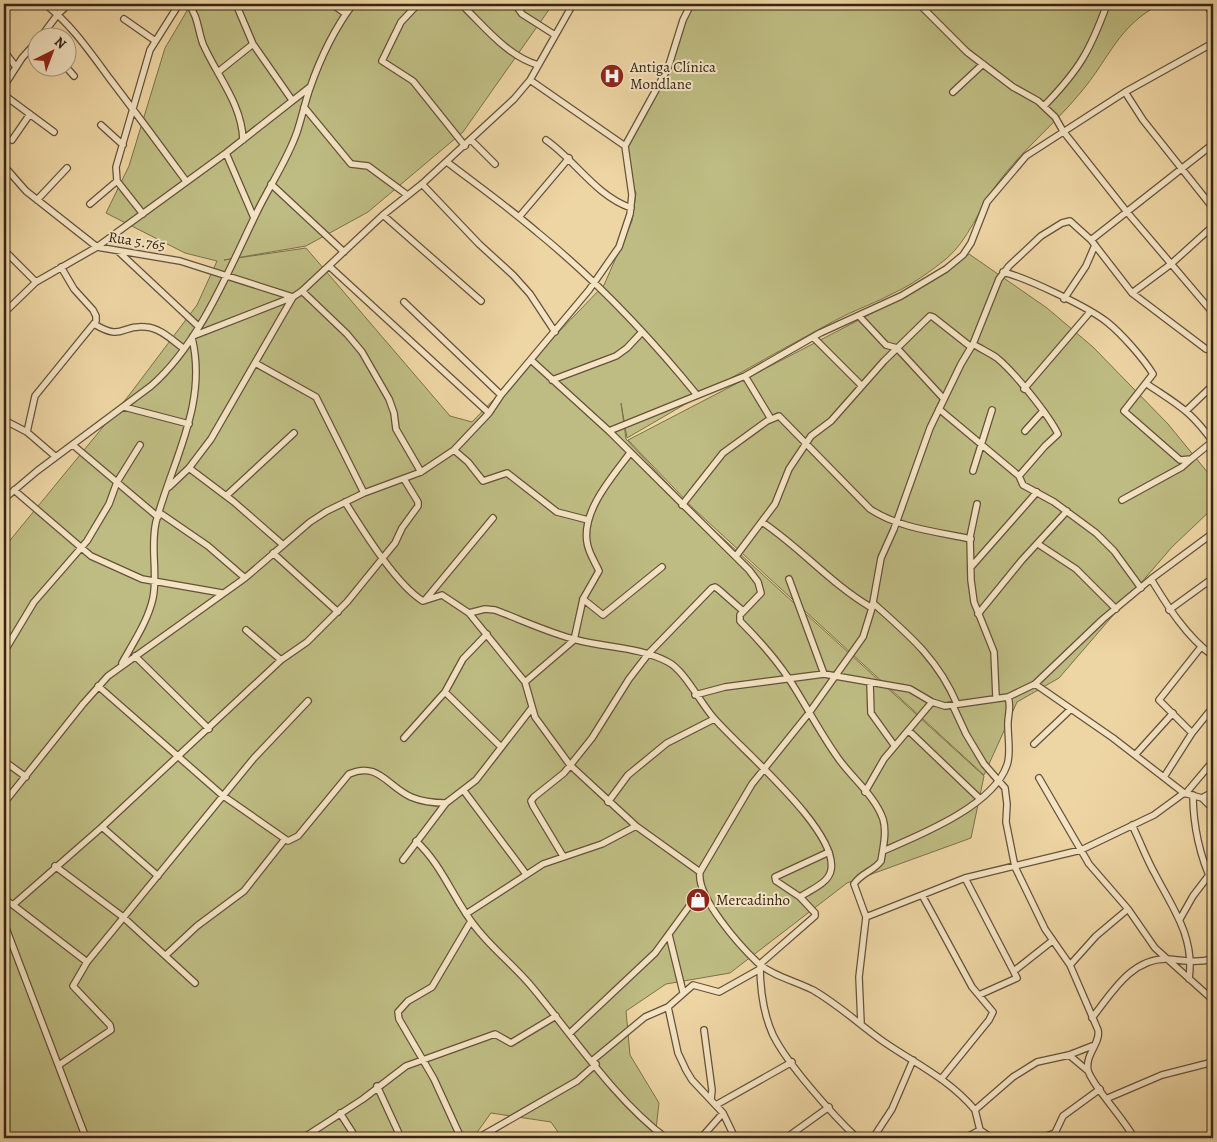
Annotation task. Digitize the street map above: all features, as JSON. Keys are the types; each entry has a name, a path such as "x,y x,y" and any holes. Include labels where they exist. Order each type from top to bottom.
{"street":[{"path":"45,4 58,14 134,110 186,181"},
{"path":"48,28 58,14 69,4"},
{"path":"143,214 117,181 116,167 150,50 154,40 179,4"},
{"path":"188,4 196,18 203,43 235,104 243,140"},
{"path":"236,4 253,44 292,100"},
{"path":"332,4 346,14"},
{"path":"4,499 163,376 193,337 246,238 254,218 297,133 310,87 346,14 353,4"},
{"path":"418,4 401,22 382,61 413,81 465,146"},
{"path":"462,4 495,38 526,61 538,65"},
{"path":"515,4 522,14 555,35"},
{"path":"193,337 294,297 302,291 383,214 406,194 422,184 514,99 530,80 573,4"},
{"path":"4,803 98,686 121,665 245,578 282,544 310,522 364,493 421,472 454,450 489,413 501,395 594,284 619,248 631,208 632,195 625,146 668,68 682,20 690,4"},
{"path":"919,4 954,40 1013,87 1025,92 1044,106 1055,117 1063,131 1127,212 1213,313"},
{"path":"1044,106 1073,75 1091,46 1107,4"},
{"path":"1206,4 1213,16"},
{"path":"124,20 154,40"},
{"path":"609,431 744,376 813,337 901,296 946,269 963,255 971,243 986,202 1026,156 1125,92 1213,43"},
{"path":"218,72 253,44"},
{"path":"4,51 16,66"},
{"path":"4,86 16,66 28,52"},
{"path":"953,92 983,64"},
{"path":"530,80 625,146"},
{"path":"4,166 16,182 36,200 97,247 226,154 310,87"},
{"path":"1125,92 1143,120 1213,208"},
{"path":"4,95 54,132"},
{"path":"304,107 351,164 368,166 406,194"},
{"path":"12,140 30,114"},
{"path":"101,124 123,145"},
{"path":"471,140 495,164"},
{"path":"546,140 569,158 576,168 608,196 616,202 631,208"},
{"path":"1091,240 1213,144"},
{"path":"226,154 254,218"},
{"path":"518,217 569,158"},
{"path":"447,162 518,217 594,284 642,332 697,395"},
{"path":"36,200 67,168"},
{"path":"90,204 117,181"},
{"path":"271,184 344,252"},
{"path":"422,184 479,244 513,275 530,294 555,332"},
{"path":"383,214 481,301"},
{"path":"992,1138 980,1130 975,1110 959,1092 942,1078 884,1042 861,1023 813,990 760,967 724,924 701,890 698,880 700,872 764,768 809,713 862,637 873,606 881,558 944,398 972,346 994,290 1004,272 1041,236 1070,221 1091,240 1132,293 1206,349"},
{"path":"1132,293 1171,264 1213,226"},
{"path":"1064,299 1086,266 1095,245"},
{"name":"Rua 5.765","path":"4,313 36,282 97,247 118,252 159,255 294,297"},
{"path":"4,250 36,282"},
{"path":"118,252 198,326"},
{"path":"328,266 489,413"},
{"path":"28,432 36,396 94,324 96,316 74,289 61,267"},
{"path":"1004,272 1064,299 1107,322 1149,368 1152,374 1124,411 1180,460 1182,467"},
{"path":"302,291 347,334 362,352 389,399 394,413 396,429 421,472"},
{"path":"168,488 189,468 211,439 294,297"},
{"path":"404,302 501,395"},
{"path":"1024,389 1090,312"},
{"path":"859,316 886,345 897,348 944,398"},
{"path":"736,556 775,504 789,469 805,443 831,420 897,348 931,316 972,346 997,358 1043,411 1058,434 1019,476"},
{"path":"94,324 110,333 140,327 154,329 183,348"},
{"path":"552,380 622,353 642,332"},
{"path":"121,665 146,618 153,598 153,551 159,515 189,424 196,396 196,354 193,337"},
{"path":"813,337 862,386"},
{"path":"531,360 609,431 749,570 761,590 760,596 743,611 739,617 740,621 770,653 789,679 840,761 880,811 885,827 883,851 878,865 859,877 854,884 866,917 859,977 861,1023"},
{"path":"255,363 316,396 364,493"},
{"path":"744,376 771,419"},
{"path":"1122,500 1182,467 1213,441 1187,410 1146,384"},
{"path":"1187,410 1213,385"},
{"path":"124,407 189,424"},
{"path":"939,410 1019,476 1023,485 1067,512 1114,551 1141,588"},
{"path":"973,471 992,410"},
{"path":"1025,431 1043,411"},
{"path":"682,505 722,453 771,419 779,416 870,508 896,521 971,539"},
{"path":"4,420 28,432 56,457"},
{"path":"226,496 294,433"},
{"path":"73,445 159,515 194,535 245,578"},
{"path":"4,652 34,602 81,548 103,516 117,482 140,445"},
{"path":"454,450 468,462 483,481 507,473 556,512 588,520"},
{"path":"525,682 574,640 583,599 599,571 586,542 588,520 612,478 630,453"},
{"path":"1180,460 1191,458"},
{"path":"189,468 226,496 282,544"},
{"path":"12,905 178,758 281,660 307,642 338,612 395,543 402,528 419,504 404,479"},
{"path":"14,490 81,548 121,570 154,582 222,593"},
{"path":"971,567 1037,492"},
{"path":"345,502 382,557 397,576 423,601"},
{"path":"977,504 971,539 974,602 994,652 996,697"},
{"path":"978,614 1067,512"},
{"path":"423,601 493,518"},
{"path":"762,522 793,544 846,591 873,606 906,632 938,667 966,734 984,764 1005,788 1006,822 1015,867 1052,941 1070,965 1099,1035 1092,1046 1088,1071"},
{"path":"695,695 725,687 824,674 910,689 932,702 945,706 996,697 1008,697 1035,684 1150,579 1213,533"},
{"path":"1038,544 1076,569 1116,609"},
{"path":"273,554 338,612"},
{"path":"583,599 603,615 662,567"},
{"path":"1170,610 1213,578"},
{"path":"789,579 824,674"},
{"path":"1150,579 1170,610 1201,647 1213,656"},
{"path":"563,856 531,801 570,765 592,738 619,693 649,653 712,588 718,589 743,611"},
{"path":"423,601 442,596 469,613 525,682 532,709 570,765 636,826 700,872"},
{"path":"469,613 485,609 495,610 574,640 649,653 676,666 714,719 764,768 798,806 825,843 829,852 832,870 822,883 800,897"},
{"path":"246,630 281,660"},
{"path":"404,738 445,692 463,659 487,634"},
{"path":"1192,733 1159,700 1201,647"},
{"path":"135,656 209,729"},
{"path":"870,682 871,713 894,745"},
{"path":"1035,684 1185,793 1202,798 1213,809"},
{"path":"98,686 222,795 285,839 293,840 298,836 334,790 349,774 358,770 375,771 409,796 420,800 446,803"},
{"path":"445,692 501,747"},
{"path":"883,851 946,822 999,781 1007,765 1007,725 1011,706 1008,697"},
{"path":"59,1065 110,1030 110,1026 73,986 87,962 222,795 308,700"},
{"path":"865,792 894,745 909,731 932,702"},
{"path":"1164,777 1192,733 1213,707"},
{"path":"403,860 446,803 476,780 532,709"},
{"path":"1034,744 1071,709"},
{"path":"1135,755 1173,713"},
{"path":"608,802 628,775 667,743 714,719"},
{"path":"909,731 979,798"},
{"path":"4,760 26,777"},
{"path":"866,917 965,878 1081,850 1154,815 1185,793 1213,761"},
{"path":"1039,778 1089,864 1128,909 1155,948 1213,1000"},
{"path":"464,791 526,874"},
{"path":"1202,798 1213,792"},
{"path":"1193,795 1196,832 1213,884"},
{"path":"1132,825 1155,874 1180,919 1192,962 1189,979"},
{"path":"466,914 526,874 563,856 602,844 636,826"},
{"path":"102,827 158,876"},
{"path":"166,955 197,926 244,891 285,839"},
{"path":"416,841 442,872 471,921 530,985 643,1119 666,1138"},
{"path":"478,1138 577,1081 594,1062 645,1016 668,1006 695,984 719,992 760,967 815,916 815,913 800,897 776,881 775,876 829,852"},
{"path":"54,866 123,917 194,983"},
{"path":"1180,919 1193,896 1209,875"},
{"path":"965,878 1017,978 979,995"},
{"path":"570,1033 597,1005 647,961 669,935 701,890"},
{"path":"922,895 972,987 992,1008 992,1016 942,1078"},
{"path":"4,899 87,962"},
{"path":"1070,965 1096,936 1128,909"},
{"path":"461,1138 434,1079 399,1019 398,1012 408,1000 432,987 471,921"},
{"path":"4,923 86,1138"},
{"path":"669,935 683,992"},
{"path":"1014,971 1052,941"},
{"path":"1092,1018 1131,971 1166,959 1192,962 1213,959"},
{"path":"760,967 759,982 769,1022 779,1044 829,1107 857,1138"},
{"path":"668,1006 678,1053 686,1070 723,1113 735,1138"},
{"path":"303,1138 363,1099 377,1086 406,1066 495,1034 511,1043 556,1016"},
{"path":"704,1030 712,1090 711,1100"},
{"path":"975,1110 1013,1077 1038,1062 1069,1055 1092,1046"},
{"path":"1069,1055 1088,1071 1134,1138"},
{"path":"874,1138 892,1109 914,1060"},
{"path":"716,1104 792,1062"},
{"path":"1108,1098 1162,1075 1213,1062"},
{"path":"377,1086 401,1138"},
{"path":"1040,1138 1055,1132 1063,1116 1100,1089"},
{"path":"786,1138 829,1107"},
{"path":"340,1113 356,1138"},
{"path":"701,1138 723,1113"},
{"path":"964,1138 980,1130"}],"shaded area":[{"path":"191,4 553,4 463,132 368,212 306,246 224,260 306,248 450,416 472,422 604,285 632,221 636,193 631,182 627,145 670,72 684,22 690,10 697,4 1161,4 1146,12 1124,32 1081,92 997,184 954,252 934,268 902,289 834,321 627,438 621,403 626,439 694,512 984,776 971,838 847,883 730,973 666,984 626,1011 630,1055 659,1103 655,1138 562,1138 551,1122 491,1113 473,1138 4,1138 4,555 7,544 130,394 197,305 217,261 185,253 106,213 129,166 165,48"},
{"path":"969,254 1047,308 1093,347 1168,424 1213,479 1213,508 1172,547 1059,678 1017,702 984,775 695,510 628,440 903,297"}],"place":[{"name":"Antiga Clínica Mondlane","path":"612,76"},
{"name":"Mercadinho","path":"698,900"}]}
